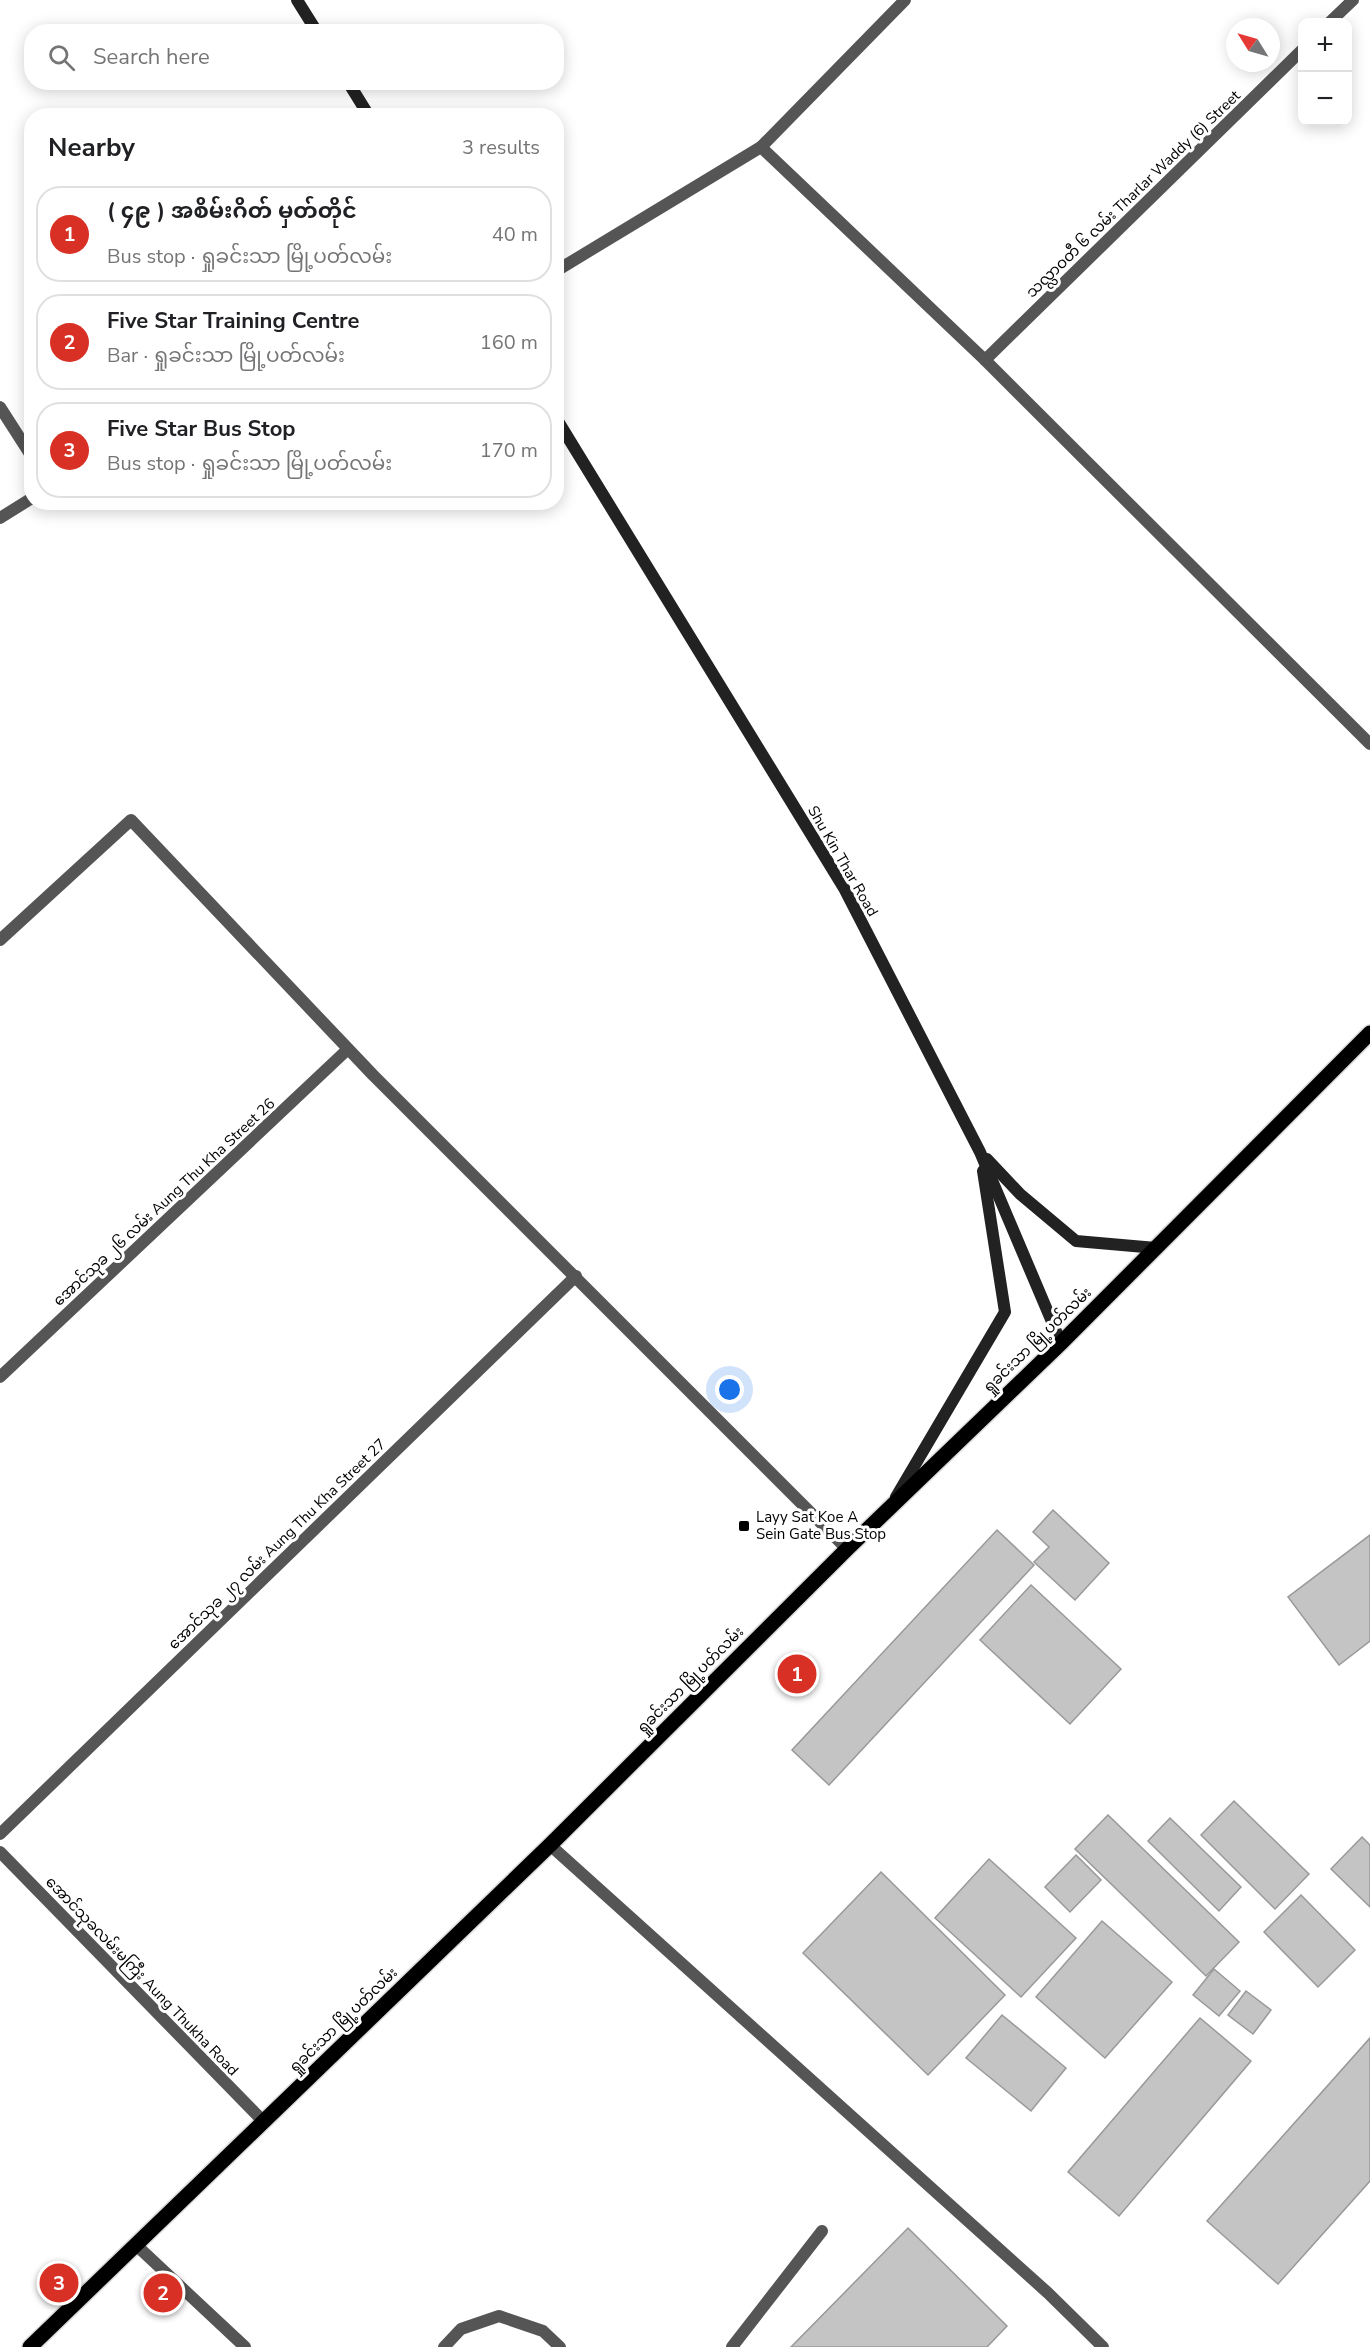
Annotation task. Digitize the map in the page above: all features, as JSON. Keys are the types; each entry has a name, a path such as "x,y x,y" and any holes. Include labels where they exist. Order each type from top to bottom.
{"main road":[{"name":"ရှုခင်းသာ မြို့ပတ်လမ်း","path":"30,2347 550,1845 847,1549 1061,1343 1370,1033"}],"street":[{"path":"297,0 311,24"},
{"path":"564,266 761,147 905,0"},
{"path":"1334,18 1353,0"},
{"name":"သလ္လာဝတီ ၆ လမ်း Tharlar Waddy (6) Street","path":"985,360 1298,54"},
{"path":"353,90 364,108"},
{"path":"761,147 985,360 1370,744"},
{"path":"0,407 24,444"},
{"name":"Shu Kin Thar Road","path":"564,431 844,888 980,1152 1061,1343"},
{"path":"0,518 24,503"},
{"path":"0,940 131,820 348,1049 847,1549"},
{"name":"အောင်သုခ ၂၆ လမ်း Aung Thu Kha Street 26","path":"0,1377 348,1049"},
{"path":"980,1152 1020,1194 1076,1241 1156,1248"},
{"path":"890,1509 1005,1312 980,1152"},
{"name":"အောင်သုခ ၂၇ လမ်း Aung Thu Kha Street 27","path":"0,1834 576,1276"},
{"path":"550,1845 1039,2285 1103,2347"},
{"name":"အောင်သုခလမ်းမကြီး Aung Thukha Road","path":"0,1852 264,2121"},
{"path":"732,2347 822,2231"},
{"path":"135,2244 245,2347"},
{"path":"444,2347 461,2329 499,2316 543,2331 560,2347"}],"building":[{"path":"1053,1510 1109,1563 1075,1600 1034,1562 1049,1547 1033,1532"},
{"path":"997,1530 1034,1565 829,1785 792,1750"},
{"path":"1370,1535 1370,1641 1339,1665 1288,1597"},
{"path":"1031,1585 1121,1669 1070,1724 980,1640"},
{"path":"1234,1801 1309,1874 1275,1909 1201,1835"},
{"path":"1108,1815 1239,1942 1206,1976 1075,1849"},
{"path":"1170,1818 1241,1887 1219,1911 1148,1841"},
{"path":"1362,1837 1370,1845 1370,1907 1331,1869"},
{"path":"1076,1855 1101,1880 1070,1912 1045,1887"},
{"path":"989,1859 1076,1938 1021,1997 935,1918"},
{"path":"881,1872 1005,1995 928,2075 803,1953"},
{"path":"1301,1895 1355,1950 1318,1987 1264,1932"},
{"path":"1102,1921 1172,1982 1105,2058 1036,1997"},
{"path":"1214,1969 1240,1991 1219,2016 1193,1995"},
{"path":"1246,1991 1271,2010 1253,2034 1228,2015"},
{"path":"1002,2015 1066,2068 1031,2111 966,2058"},
{"path":"1200,2018 1251,2061 1119,2216 1068,2172"},
{"path":"1370,2038 1370,2181 1278,2284 1207,2221"},
{"path":"908,2228 1007,2326 987,2347 791,2347"}],"place":[{"name":"Layy Sat Koe A Sein Gate Bus Stop","path":"744,1526"},
{"name":"( ၄၉ ) အစိမ်းဂိတ် မှတ်တိုင်","path":"797,1674"},
{"name":"Five Star Bus Stop","path":"59,2283"},
{"name":"Five Star Training Centre","path":"163,2293"}]}
